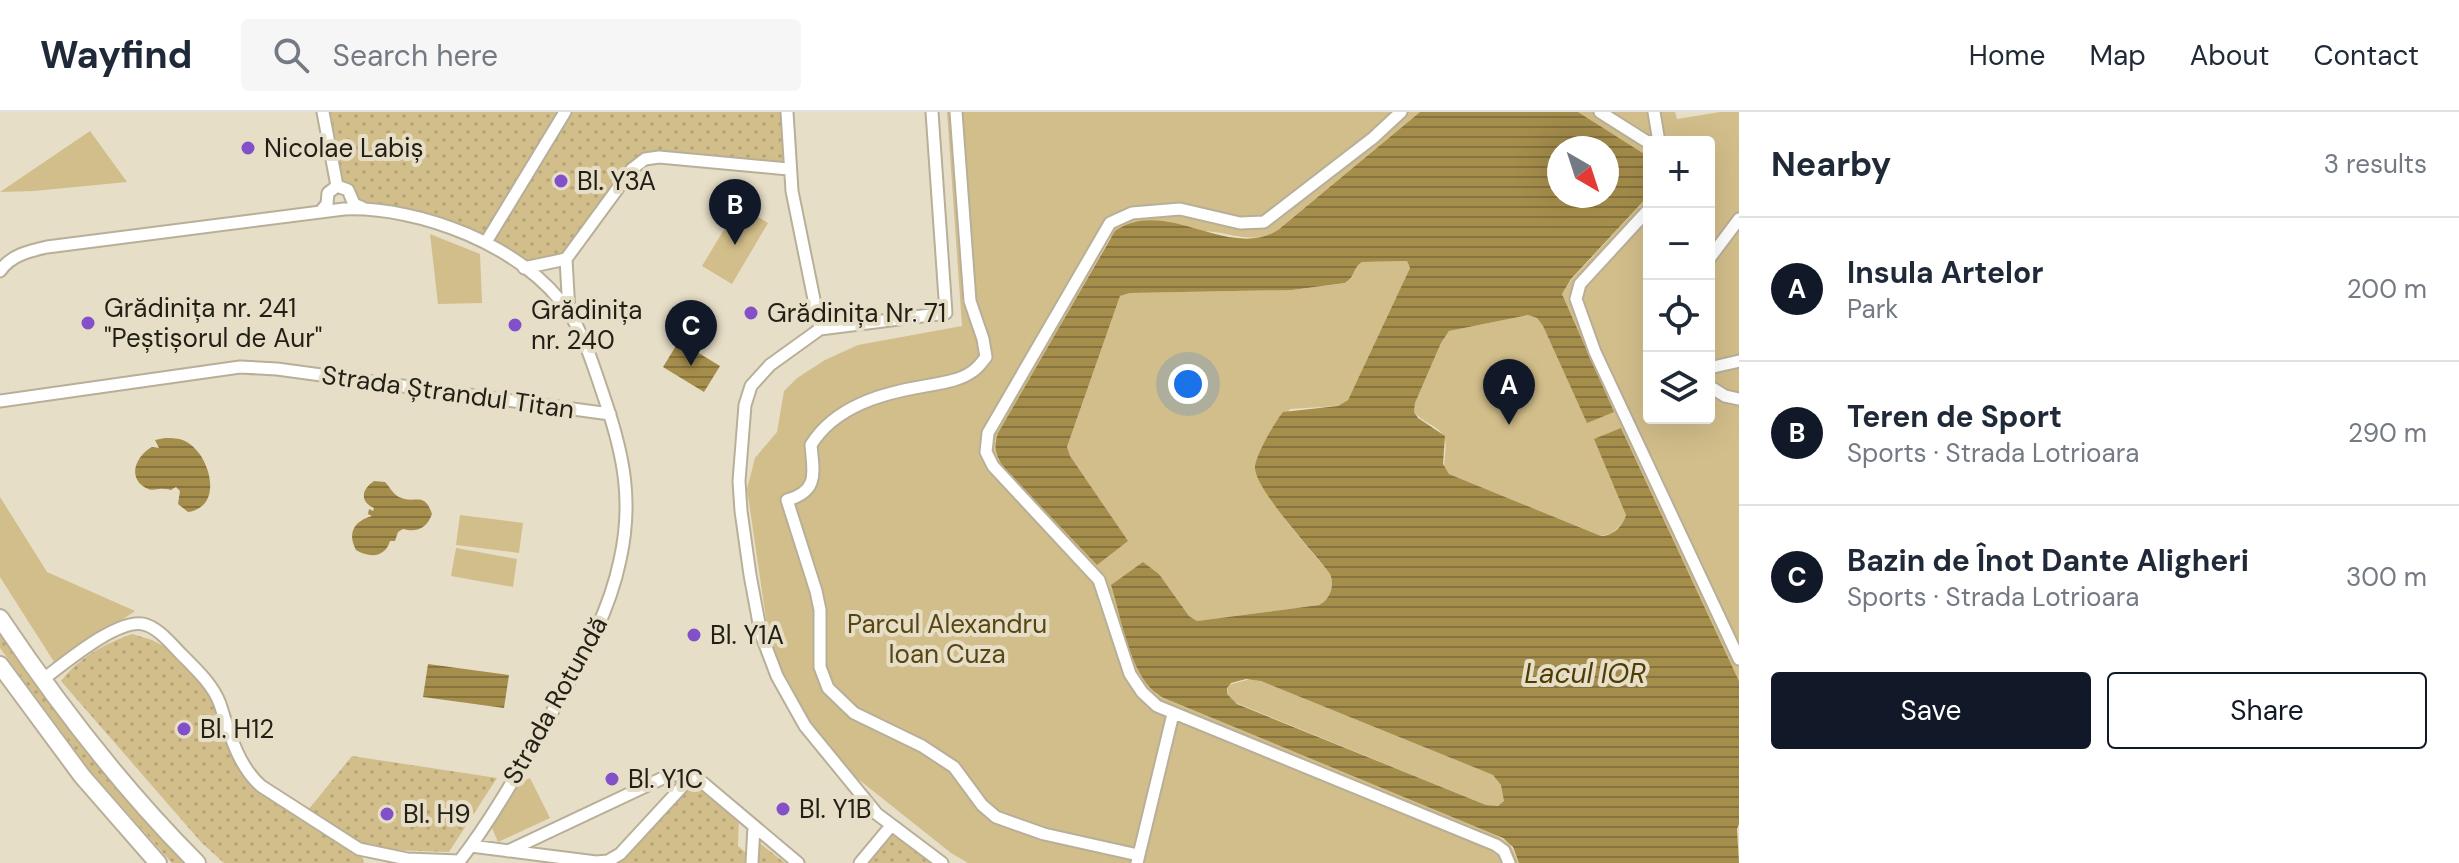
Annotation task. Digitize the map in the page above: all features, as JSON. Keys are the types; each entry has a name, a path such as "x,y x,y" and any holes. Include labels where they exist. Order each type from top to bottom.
{"main road":[{"path":"0,618 42,680 112,772 197,863"},
{"path":"0,665 82,776 158,863"}],"street":[{"path":"323,112 337,186"},
{"path":"486,242 565,112"},
{"path":"787,112 788,169 820,329"},
{"path":"932,112 946,313 820,329 770,365 751,386 745,405 739,481 761,634 777,676 805,726 877,814 890,827 942,863"},
{"path":"956,112 970,301 986,357 973,372 949,382 903,390 858,404 837,416 813,440 811,449 815,471 812,480 802,493 787,500 820,610 818,651 822,676 828,688 854,713 922,746 956,768 982,805 996,817 1034,831 1138,859 1173,714"},
{"path":"1401,112 1373,138 1264,222 1240,223 1180,209 1132,213 1110,223 988,433 986,452 993,466 1102,584 1124,661 1136,684 1157,706 1496,845 1504,851 1509,863"},
{"path":"1600,112 1643,139"},
{"path":"1654,112 1658,136"},
{"path":"569,312 566,259 632,169 645,159 659,157 788,169"},
{"path":"337,186 348,190 354,204 363,208"},
{"path":"337,186 328,193 331,207 341,209 350,204 351,197"},
{"path":"320,212 328,200"},
{"name":"Strada Rotundă","path":"0,271 6,262 18,255 47,247 341,209 391,210 449,227 486,242 524,268 569,312 610,414 623,460 627,493 624,539 613,589 588,649 515,776 458,862"},
{"path":"1643,216 1580,284 1576,299 1595,352 1739,659"},
{"path":"1715,251 1739,219"},
{"path":"524,268 566,259"},
{"path":"1715,367 1739,361"},
{"name":"Strada Ștrandul Titan","path":"0,401 221,368 250,367 610,414"},
{"path":"1715,390 1739,399"},
{"path":"42,680 121,627 143,624 151,627 217,697 232,740 256,781 359,849 407,859 458,862"},
{"path":"508,851 665,777 678,774 691,777 713,791 798,863"},
{"path":"471,846 596,862 614,859 691,777"},
{"path":"752,863 754,826"},
{"path":"860,863 890,827"}],"green space":[{"path":"323,112 787,112 788,169 645,159 566,259 524,268 468,234 363,208 342,186"},
{"name":"Parcul Alexandru Ioan Cuza","path":"947,112 1420,112 1278,230 1268,235 1248,238 1199,231 1110,238 995,441 1005,469 1097,564 1067,447 1120,296 1130,293 1292,290 1346,283 1362,262 1407,261 1410,268 1348,400 1338,406 1290,409 1256,462 1257,472 1273,502 1330,574 1332,588 1329,596 1319,605 1197,621 1189,616 1159,574 1143,562 1156,694 1496,835 1510,844 1519,863 968,863 853,775 798,711 770,646 747,489 755,458 777,432 784,391 797,378 825,360 858,345 962,326"},
{"path":"1578,112 1675,112 1677,119 1739,112 1739,681 1621,428 1622,501 1626,515 1623,523 1612,533 1601,536 1449,474 1444,468 1446,446 1443,435 1414,412 1415,403 1449,331 1528,315 1537,318 1543,326 1587,422 1613,411 1562,294 1571,280 1643,202 1643,424 1715,424 1715,136 1643,136 1643,153"},
{"path":"90,131 127,182 0,192"},
{"path":"739,205 768,223 732,284 702,266"},
{"path":"430,234 480,254 482,303 438,304"},
{"path":"0,497 47,572 135,611 56,665 0,577"},
{"path":"460,515 523,523 519,553 456,545"},
{"path":"456,548 517,559 513,587 451,576"},
{"path":"0,628 189,863 172,863 92,773 0,648"},
{"path":"132,634 152,640 183,656 213,691 251,775 304,815 352,756 497,778 449,852 360,849 364,863 224,863 201,842 61,681 93,652"},
{"path":"1251,679 1493,775 1502,788 1503,804 1486,805 1234,702 1227,694 1228,685"},
{"path":"691,777 739,813 738,846 752,858 753,838 785,863 561,863 608,861"},
{"path":"530,778 550,818 498,842 492,828 517,784"},
{"path":"897,831 942,863 866,863"}],"water":[{"name":"Lacul IOR","path":"1420,112 1578,112 1616,136 1547,136 1547,208 1619,208 1619,138 1643,153 1643,201 1571,279 1562,294 1614,412 1587,423 1543,326 1537,318 1528,315 1449,331 1415,403 1414,412 1445,436 1443,464 1449,474 1601,536 1617,530 1626,515 1594,439 1621,428 1739,681 1739,863 1519,863 1513,847 1503,838 1164,698 1152,690 1135,664 1111,585 1143,562 1159,574 1189,616 1197,621 1319,605 1329,596 1332,587 1330,574 1265,491 1258,478 1256,463 1283,412 1338,406 1348,400 1410,268 1407,261 1362,262 1345,283 1292,290 1130,293 1120,296 1067,447 1128,541 1097,565 1005,469 996,452 998,433 1115,231 1135,222 1155,220 1218,235 1259,238 1278,230","holes":["1246,679 1261,681 1493,775 1501,785 1504,801 1498,806 1486,805 1237,704 1227,694 1231,683"]},
{"path":"679,341 720,366 704,392 663,367"},
{"path":"155,440 185,441 194,447 207,467 210,491 200,508 188,512 178,504 180,491 176,487 151,490 136,478 136,466 142,455 152,447 159,448"},
{"path":"374,481 385,482 399,497 426,502 432,514 424,526 417,530 403,529 384,551 371,555 356,550 352,533 357,524 372,516 368,514 369,509 373,511 374,508 366,502 364,495"},
{"path":"428,664 509,675 504,708 423,697"}],"place":[{"name":"Nicolae Labiș","path":"248,148"},
{"name":"Bl. Y3A","path":"561,181"},
{"name":"Teren de Sport","path":"735,245"},
{"name":"Grădinița Nr. 71","path":"751,313"},
{"name":"Grădinița nr. 241 \"Peștișorul de Aur\"","path":"88,323"},
{"name":"Grădinița nr. 240","path":"515,325"},
{"name":"Bazin de Înot Dante Aligheri","path":"691,366"},
{"name":"Insula Artelor","path":"1509,425"},
{"name":"Bl. Y1A","path":"694,635"},
{"name":"Bl. H12","path":"184,729"},
{"name":"Bl. Y1C","path":"612,779"},
{"name":"Bl. Y1B","path":"783,809"},
{"name":"Bl. H9","path":"387,814"}]}
